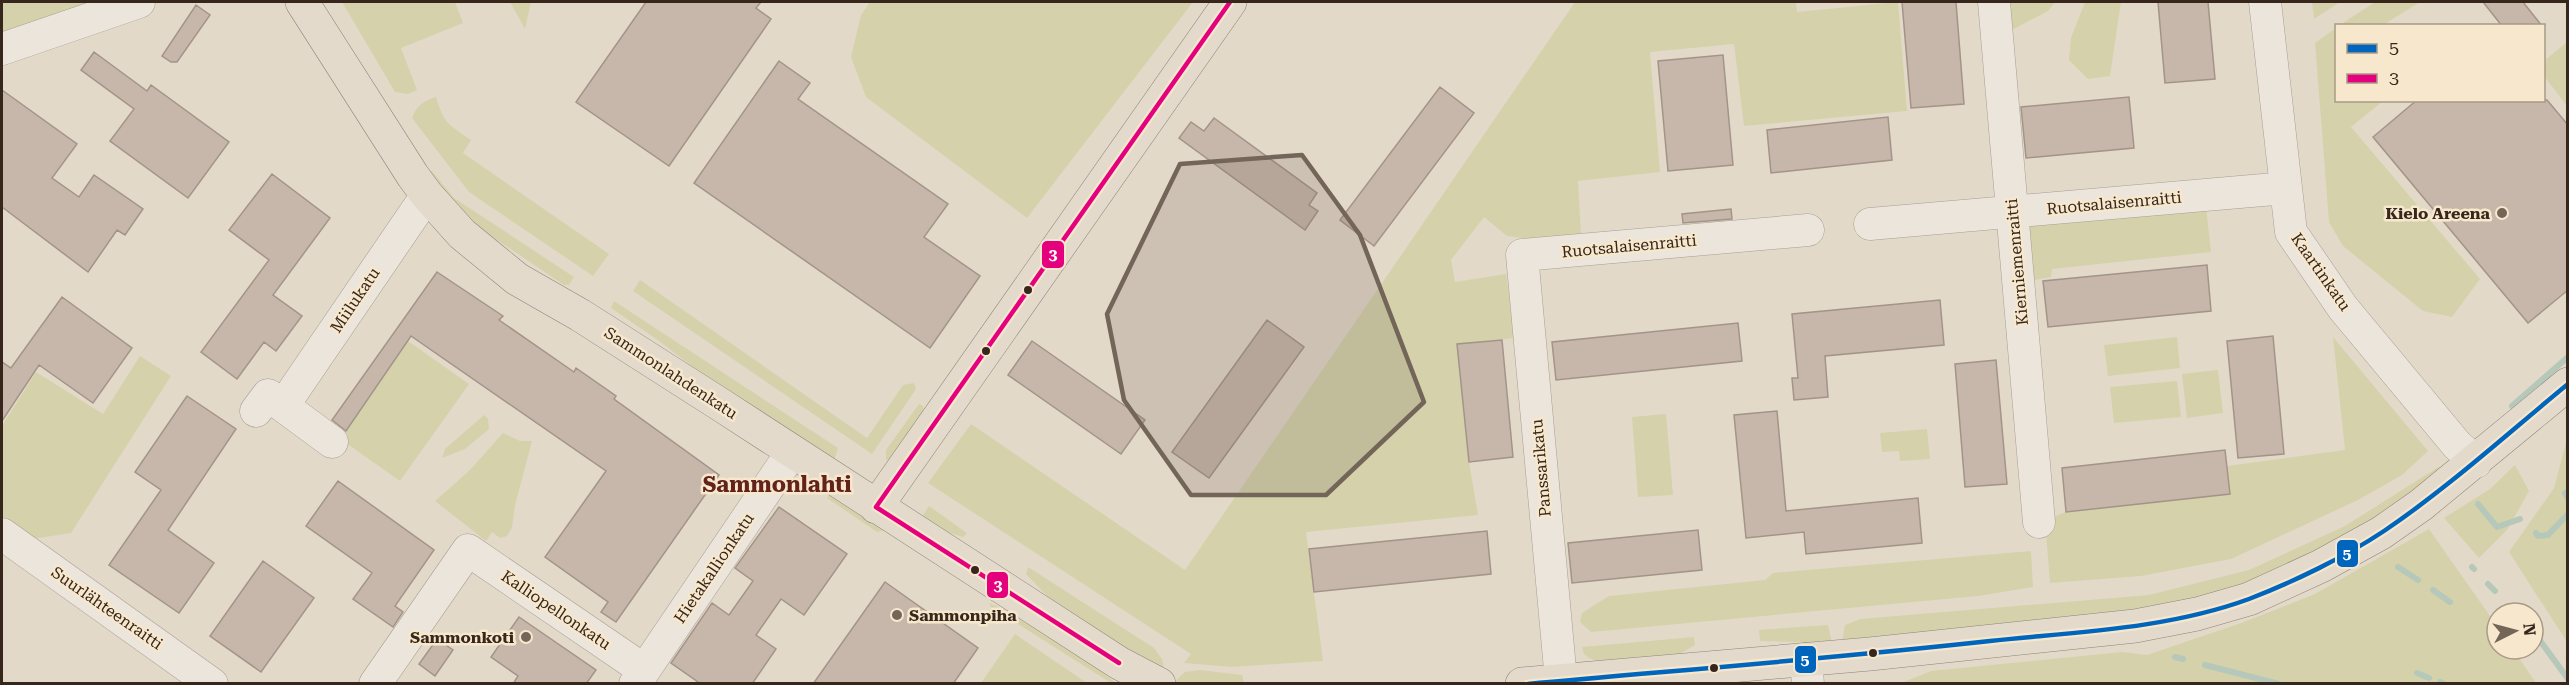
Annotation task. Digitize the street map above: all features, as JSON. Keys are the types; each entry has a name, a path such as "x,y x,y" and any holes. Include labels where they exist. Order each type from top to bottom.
{"main road":[{"name":"Sammonlahdenkatu","path":"302,2 427,195 462,234 518,279 589,321 792,452 1126,673 1159,684"},
{"path":"876,507 1230,2"},
{"path":"1522,684 1561,680 1807,671 2135,626 2207,611 2249,599 2321,566 2381,533 2476,462 2568,384"}],"street":[{"path":"2,49 139,2"},
{"name":"Kierniemenraitti","path":"1994,2 2039,522"},
{"name":"Kaartinkatu","path":"2265,2 2291,232 2343,308 2457,445 2476,462"},
{"name":"Ruotsalaisenraitti","path":"1870,224 2286,189"},
{"name":"Miilukatu","path":"332,442 269,409 427,195"},
{"name":"Ruotsalaisenraitti","path":"1522,255 1808,230"},
{"name":"Panssarikatu","path":"1522,255 1561,680"},
{"name":"Hietakallionkatu","path":"639,677 792,452"},
{"name":"Suurlähteenraitti","path":"2,534 212,684"},
{"name":"Kalliopellonkatu","path":"375,684 468,550 639,677"}],"highlighted area":[{"path":"1302,155 1360,235 1424,402 1326,495 1191,495 1124,400 1107,314 1180,164"}],"shaded area":[{"path":"2,2 139,2 2,49"},
{"path":"342,2 455,2 463,23 401,48 417,90 408,94 395,92"},
{"path":"510,2 531,2 525,29"},
{"path":"870,2 1193,2 1027,218 866,97 851,57 861,15"},
{"path":"1575,2 1796,2 1797,12 1898,2 1907,111 1744,126 1734,44 1650,52 1660,172 1578,181 1581,236 1540,240 1507,236 1484,217 1451,260 1455,282 1506,274 1515,338 1457,344 1469,462 1478,515 1306,532 1323,661 1232,667 1184,663 1191,654 928,483 971,424 1185,570"},
{"path":"2007,2 2055,2 2048,11 2008,32"},
{"path":"2085,2 2121,2 2110,76 2088,79 2069,60 2071,38"},
{"path":"2312,2 2340,2 2314,19"},
{"path":"2375,2 2420,2 2385,24 2342,24"},
{"path":"2335,29 2335,102 2382,102 2351,127 2480,279 2452,317 2423,311 2343,246 2329,222 2315,43"},
{"path":"2567,42 2567,106 2545,77 2545,60"},
{"path":"436,97 448,123 471,140 463,153 609,254 593,276 469,192 412,118 421,104"},
{"path":"432,171 454,198 574,277 569,285 564,285 460,215 426,173"},
{"path":"2206,207 2211,252 2052,269 2051,277 2034,280 2028,224"},
{"path":"640,280 867,438 903,385 914,383 916,389 872,454 633,291"},
{"path":"614,301 838,448 833,464 731,397 662,343 611,308"},
{"path":"2177,337 2180,368 2108,376 2104,345"},
{"path":"2333,337 2428,451 2402,475 2358,500 2231,559 2141,576 2050,583 2045,520 2066,512 2229,493 2227,466 2345,450"},
{"path":"408,341 469,384 400,481 339,438"},
{"path":"140,356 171,376 71,533 13,542 2,534 2,426 36,372 103,414"},
{"path":"2218,370 2223,413 2187,418 2182,374"},
{"path":"2177,381 2181,417 2114,423 2110,387"},
{"path":"919,404 923,406 923,412 890,459 886,460 886,450"},
{"path":"1666,414 1673,495 1638,497 1632,417"},
{"path":"484,415 488,419 489,429 465,449 442,458 445,449"},
{"path":"1927,429 1930,459 1900,461 1899,451 1882,452 1880,433"},
{"path":"503,433 520,441 532,441 515,505 512,528 507,536 500,538 492,532 486,541 435,501 470,470"},
{"path":"2567,439 2567,642 2545,608 2545,601 2541,601 2509,552 2554,488"},
{"path":"2515,465 2529,491 2507,530 2479,558 2444,518 2490,489"},
{"path":"2440,466 2440,471 2355,538 2255,586 2143,613 1842,642 1845,625 1860,619 2149,595 2249,570 2345,526"},
{"path":"831,493 890,529 877,532 827,498"},
{"path":"929,506 967,533 963,537 930,527 920,520"},
{"path":"2429,529 2485,609 2485,661 2521,661 2536,683 1901,683 1931,671 2122,652 2147,655 2244,622 2315,594"},
{"path":"2031,551 2033,587 1978,596 1591,632 1580,622 1582,613 1609,596 1765,580 1773,573"},
{"path":"1028,567 1154,648 1162,659 1164,668 1160,672 1050,599 1026,574"},
{"path":"989,603 1039,629 1116,683 1111,683 991,607"},
{"path":"1828,625 1832,643 1760,641 1759,630"},
{"path":"1015,634 1087,683 981,683"},
{"path":"1694,637 1695,645 1678,655 1601,663 1584,654 1582,647"},
{"path":"1200,670 1242,675 1244,683 1172,684 1185,672"}],"building":[{"path":"646,2 761,2 756,8 771,19 669,166 576,102"},
{"path":"1902,2 1956,2 1964,104 1911,108"},
{"path":"2158,2 2208,2 2215,79 2165,83"},
{"path":"2483,2 2523,2 2540,24 2500,24"},
{"path":"196,5 210,15 177,62 171,62 162,56"},
{"path":"94,52 147,91 151,85 229,142 188,198 110,141 134,109 81,70"},
{"path":"1723,55 1733,165 1668,171 1658,61"},
{"path":"779,61 810,83 798,99 948,204 924,237 980,276 930,348 694,183"},
{"path":"1440,87 1474,113 1374,246 1340,220"},
{"path":"2,90 77,144 52,178 79,197 94,175 143,209 125,235 117,230 88,272 2,207"},
{"path":"2129,97 2134,148 2026,158 2021,107"},
{"name":"Kielo Areena","path":"2547,100 2568,125 2568,290 2528,323 2373,137 2415,102 2545,102"},
{"path":"1888,117 1892,160 1771,173 1767,130"},
{"path":"1214,118 1317,193 1309,205 1318,211 1305,230 1179,138 1191,122 1204,131"},
{"path":"272,174 330,218 273,295 302,316 276,351 264,342 237,379 201,352 269,260 229,230"},
{"path":"1731,209 1732,219 1683,223 1682,214"},
{"path":"2207,265 2211,311 2048,327 2043,281"},
{"path":"437,272 503,316 499,320 574,372 576,368 616,396 614,399 719,475 616,622 601,612 608,602 545,557 606,471 411,336 346,431 332,420"},
{"path":"62,297 132,348 93,403 39,365 2,421 2,362 11,368"},
{"path":"1940,300 1944,345 1825,356 1828,397 1794,400 1792,378 1798,378 1792,314"},
{"path":"1267,320 1304,347 1209,478 1172,452"},
{"path":"1738,323 1742,361 1556,380 1552,342"},
{"path":"2273,336 2284,454 2238,458 2227,341"},
{"path":"1502,340 1513,457 1469,462 1457,344"},
{"path":"1032,341 1145,420 1121,454 1008,375"},
{"path":"1996,360 2007,484 1965,487 1955,364"},
{"path":"187,396 236,429 168,530 214,563 179,613 109,565 161,490 135,472"},
{"path":"1777,411 1786,511 1918,498 1922,543 1806,554 1804,532 1746,538 1734,415"},
{"path":"2225,450 2230,494 2066,512 2062,468"},
{"path":"338,481 434,550 395,606 403,612 393,627 353,599 372,573 306,526"},
{"path":"779,507 847,554 804,615 781,599 756,635 776,649 752,684 701,684 671,663 712,603 729,615 753,581 735,568"},
{"path":"1698,530 1702,570 1572,583 1568,543"},
{"path":"1487,531 1491,574 1314,592 1309,549"},
{"path":"263,561 314,598 261,672 210,636"},
{"name":"Sammonpiha","path":"885,582 978,648 953,684 813,684"},
{"name":"Sammonkoti","path":"519,617 596,670 586,684 513,684 518,676 491,657"},
{"path":"437,639 453,650 435,676 419,664"}],"waterway":[{"path":"2512,406 2568,357"},
{"path":"2565,493 2568,499"},
{"path":"2478,504 2497,527 2520,519"},
{"path":"2536,533 2538,536 2548,535 2568,514"},
{"path":"2398,567 2418,580"},
{"path":"2488,584 2495,591"},
{"path":"2433,590 2450,602"},
{"path":"2545,647 2568,679"},
{"path":"2175,657 2183,659"},
{"path":"2205,665 2279,684"},
{"path":"2417,673 2429,678"},
{"path":"2440,682 2444,684"}],"transit line":[{"name":"3","path":"876,507 1230,2"},
{"name":"5","path":"1528,684 2088,632 2154,623 2218,609 2249,599 2301,577 2384,531 2455,478 2568,384"},
{"name":"3","path":"876,507 1119,663"}],"place":[{"name":"Kielo Areena","path":"2502,213"},
{"name":"Sammonpiha","path":"897,615"},
{"name":"Sammonkoti","path":"526,637"}],"district":[{"name":"Sammonlahti","path":"777,484"}]}
